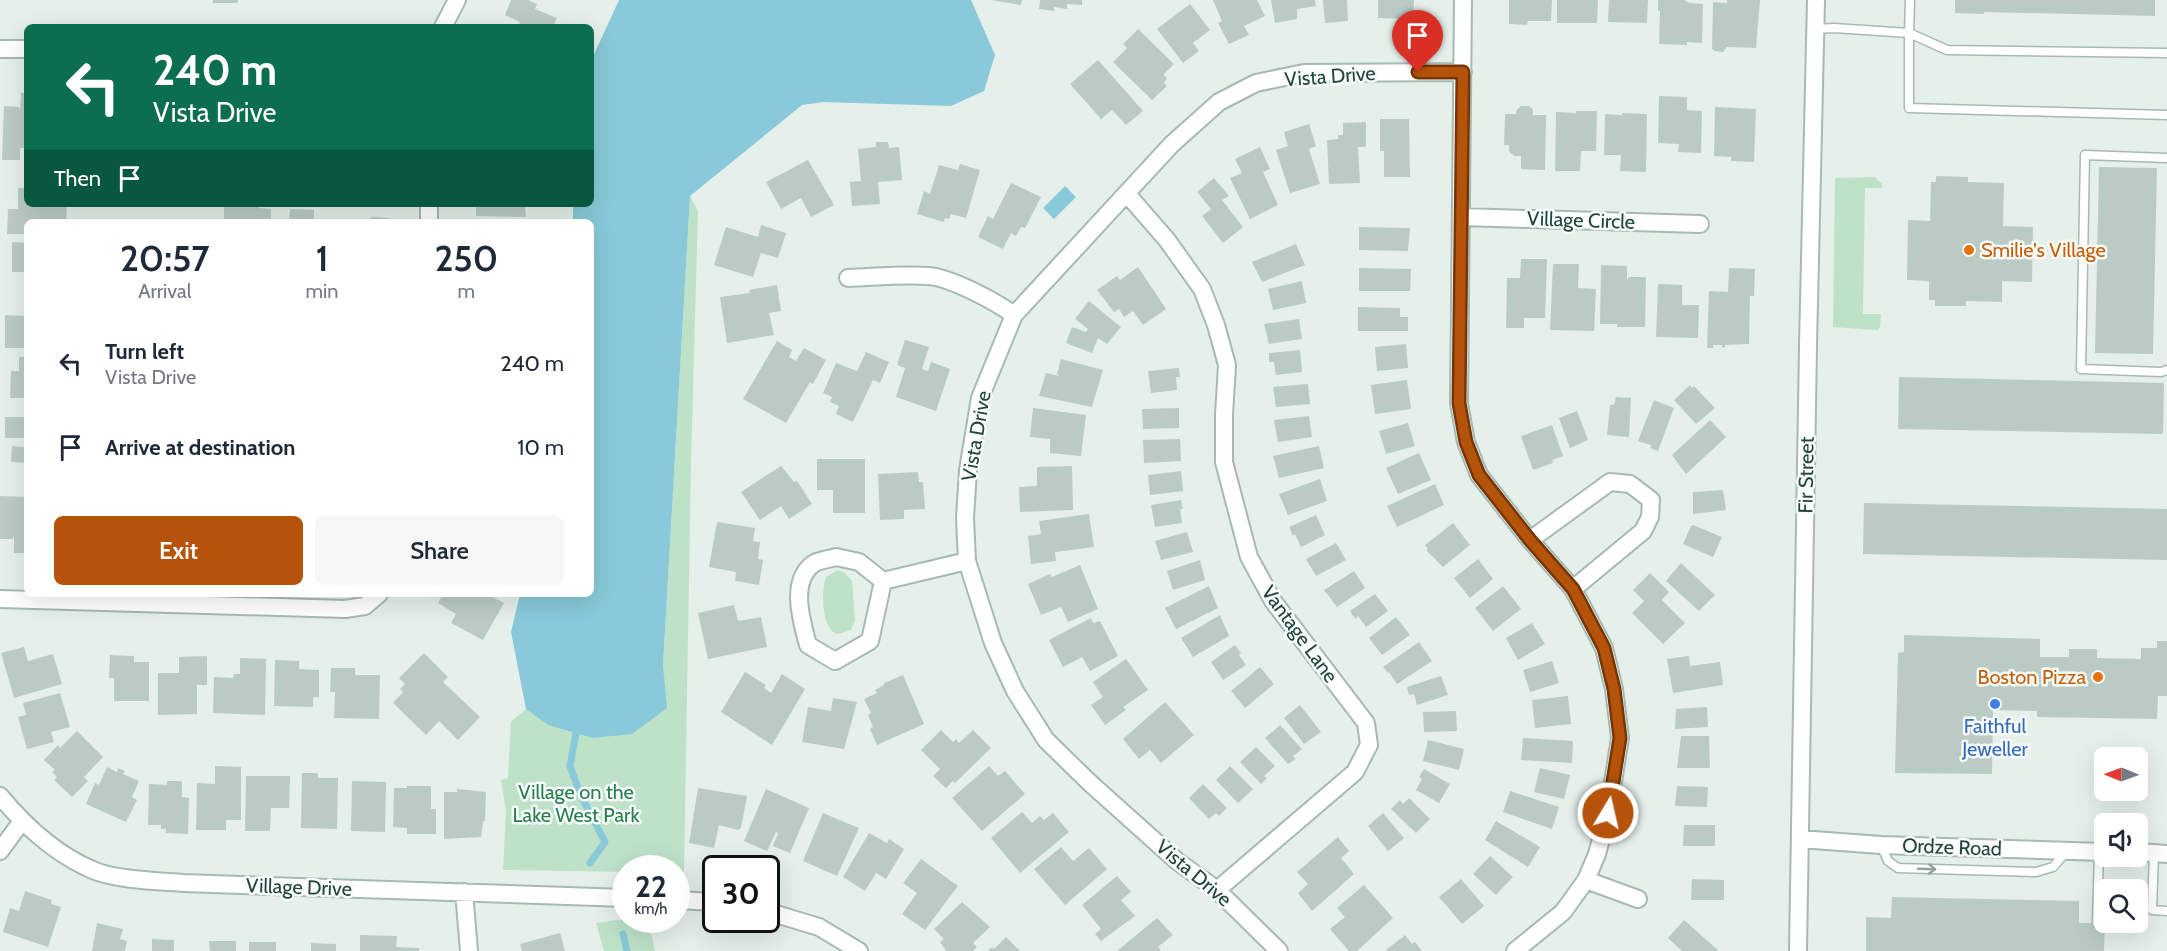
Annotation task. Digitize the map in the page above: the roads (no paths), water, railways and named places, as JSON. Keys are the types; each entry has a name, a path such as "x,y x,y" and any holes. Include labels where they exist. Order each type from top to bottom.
{"street":[{"path":"445,24 457,0"},
{"path":"1463,0 1459,403 1466,442 1479,475 1530,540 1573,589 1604,648 1614,689 1620,738 1608,813 1597,854 1586,880 1563,912 1515,951"},
{"name":"Fir Street","path":"1798,951 1816,0"},
{"path":"0,49 24,49"},
{"name":"Vista Drive","path":"1278,951 1217,890 1177,861 1046,740 1015,692 993,643 967,561 965,518 968,470 980,398 1014,315 1172,144 1219,102 1256,82 1304,73 1463,72"},
{"name":"Vantage Lane","path":"1127,194 1167,240 1202,289 1216,325 1227,365 1224,462 1249,557 1273,601 1365,723 1370,745 1355,772 1217,890"},
{"name":"Village Circle","path":"1462,217 1700,224"},
{"path":"849,278 931,276 969,289 1014,315"},
{"path":"1530,540 1610,482 1630,484 1651,500 1650,517 1643,531 1573,589"},
{"path":"836,557 859,562 883,581 870,641 835,661 808,645 798,606 803,578 814,564 836,557"},
{"path":"883,581 967,561"},
{"path":"0,599 345,609 365,606 376,597"},
{"name":"Village Drive","path":"0,796 22,821 64,854 96,871 138,879 183,884 612,897"},
{"path":"0,851 22,821"},
{"name":"Ordze Road","path":"1800,839 1881,845 2094,851"},
{"path":"1586,880 1638,899"},
{"path":"464,892 469,951"},
{"path":"780,915 819,927 860,951"}],"lane":[{"path":"1910,0 1909,108 2167,115"},
{"path":"1816,29 1909,33 1947,50 2167,53"},
{"path":"2167,158 2085,155 2081,369 2161,372 2167,370"},
{"path":"2153,853 2152,910 2167,911"}],"water":[{"path":"619,0 971,0 995,55 984,91 951,106 824,102 802,105 690,196 663,665 667,708 632,734 592,738 548,725 526,709 511,632 519,597 594,597 594,219 573,219 573,207 594,207 594,54"},
{"path":"1065,186 1076,197 1054,219 1043,208"}],"waterway":[{"path":"576,733 570,766 581,796 605,842 590,863"},
{"path":"623,934 627,951"}],"place":[{"name":"Smilie's Village","path":"1969,250"},
{"name":"Boston Pizza","path":"2098,677"},
{"name":"Faithful Jeweller","path":"1995,704"}],"park label":[{"name":"Village on the Lake West Park","path":"576,804"}]}
